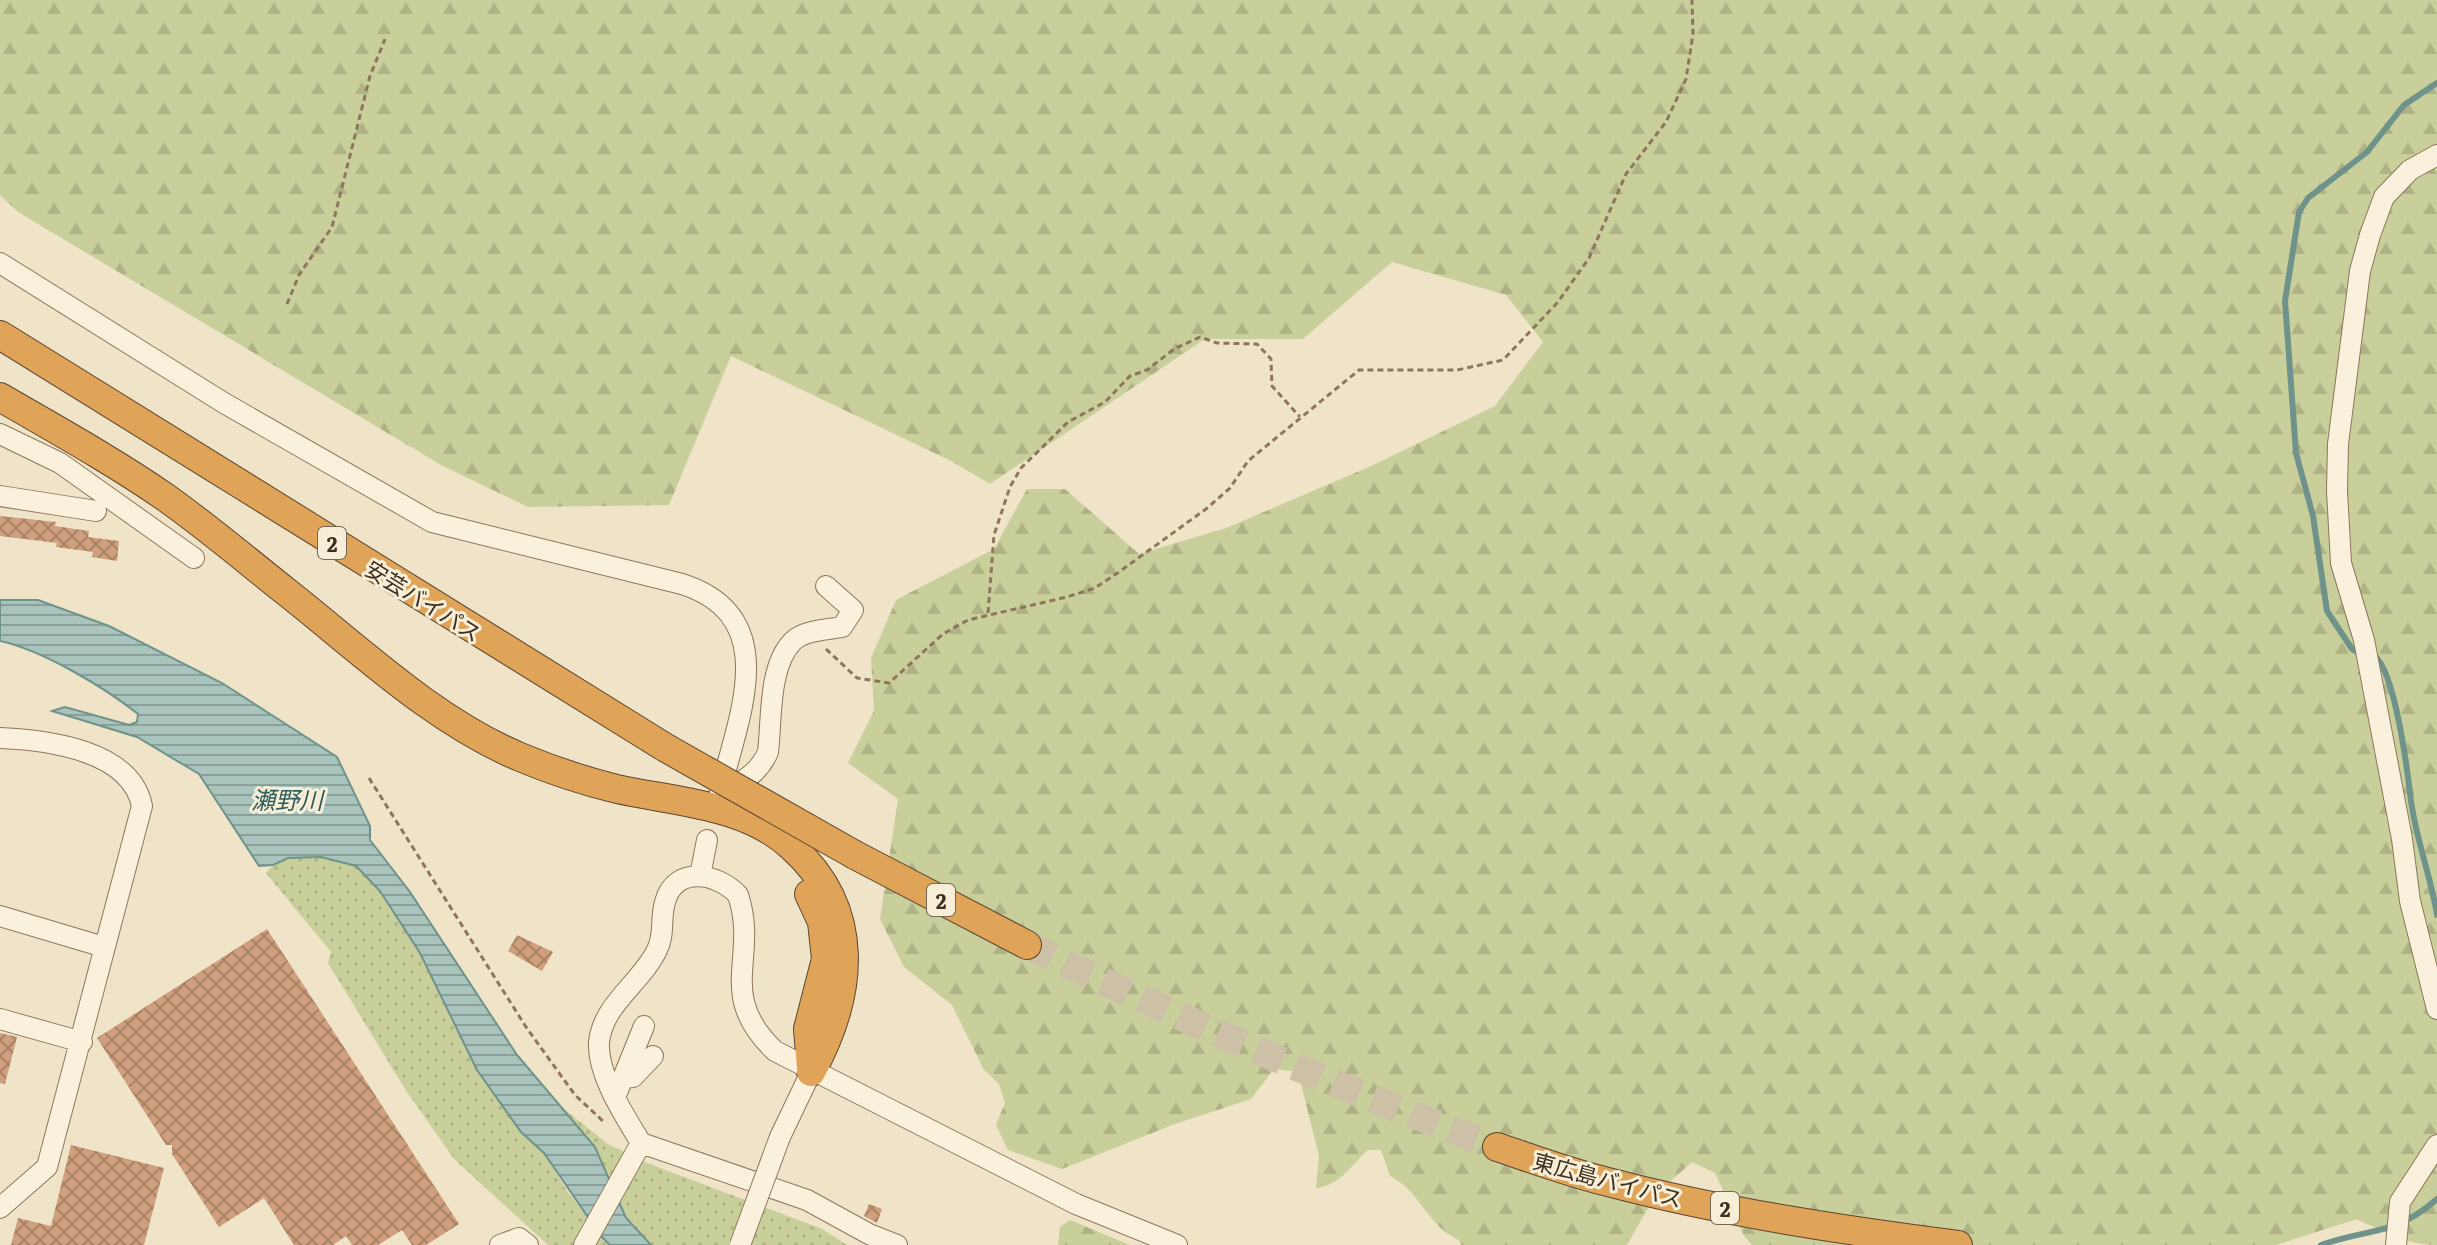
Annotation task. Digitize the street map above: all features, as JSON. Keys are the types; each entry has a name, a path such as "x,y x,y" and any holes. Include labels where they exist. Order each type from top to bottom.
{"highway":[{"name":"安芸バイパス","path":"0,335 666,748 855,855 1027,945"},
{"path":"0,397 165,497 440,711 479,737 562,773 614,788 728,812 763,825 793,847 832,900 844,933 844,975 839,1001 823,1050 811,1072"},
{"path":"0,415 79,458 158,509 381,684 474,748 559,788 725,826 779,854 805,885 822,922 826,959 808,1029 811,1072"},
{"name":"東広島バイパス","path":"1497,1147 1606,1182 1711,1206 1859,1233 1958,1245"}],"street":[{"path":"2437,155 2410,170 2384,197 2367,247 2360,271 2338,444 2337,491 2341,563 2364,640 2402,839 2410,901 2437,1009"},
{"path":"0,263 224,403 432,522 682,584 701,590 719,603 742,634 748,657 748,678 719,797 750,777 762,765 768,752 781,661 793,641 842,627 853,610 826,586"},
{"path":"0,434 60,463 194,558"},
{"path":"0,496 96,511"},
{"path":"0,738 74,749 100,759 135,784 142,806 47,1167 0,1208"},
{"path":"700,876 707,840"},
{"path":"584,1245 639,1148 620,1087 601,1063 599,1045 605,1018 657,952 664,932 665,899 678,884 700,876 729,885 738,895 745,922 740,984 750,1024 775,1051 811,1072 1076,1204 1177,1245"},
{"path":"0,916 104,947"},
{"path":"0,1019 82,1042"},
{"path":"620,1087 644,1026"},
{"path":"620,1087 653,1056"},
{"path":"740,1245 780,1137 811,1072"},
{"path":"2396,1245 2400,1202 2437,1145"},
{"path":"639,1148 807,1200 869,1234 897,1245"},
{"path":"500,1245 519,1238 528,1245"}],"path":[{"path":"821,631 823,645 857,678 889,683 943,634 988,613 1095,588 1206,509 1230,488 1248,461 1359,370 1426,372 1503,360 1558,302 1589,258 1626,174 1666,122 1686,79 1693,34 1692,0"},
{"path":"287,304 299,275 332,227 370,76 385,39"},
{"path":"988,613 994,535 1015,476 1068,422 1105,402 1130,376 1147,370 1174,349 1200,337 1217,343 1257,344 1271,359 1272,386 1300,417"},
{"path":"369,778 526,1027 575,1095 607,1125"}],"green space":[{"path":"0,0 2437,0 2437,1245 2406,1240 2357,1219 2276,1245 1752,1245 1744,1236 1715,1173 1692,1162 1656,1194 1627,1245 1461,1245 1459,1240 1439,1226 1401,1183 1390,1176 1381,1150 1368,1150 1339,1179 1316,1188 1319,1156 1298,1072 1274,1069 1251,1099 1172,1125 1062,1169 1008,1150 996,1125 1005,1103 999,1084 984,1070 952,1005 904,967 880,919 898,799 848,763 874,711 871,658 896,600 994,549 1027,489 1065,489 1139,554 1226,528 1369,467 1495,406 1543,342 1506,295 1392,262 1303,339 1205,339 990,484 951,461 731,356 669,505 528,507 441,465 18,212 0,195"},
{"path":"321,857 356,866 380,891 420,953 453,1021 521,1132 544,1153 567,1191 610,1245 548,1245 454,1159 405,1089 328,963 331,952 266,873 284,860"},
{"path":"559,1105 608,1144 647,1163 822,1229 847,1245 651,1245 626,1218 595,1147"},
{"path":"1070,1220 1130,1245 1058,1245 1060,1227"}],"water":[{"name":"瀬野川","path":"0,600 38,600 109,626 222,683 337,757 370,826 370,840 410,892 517,1055 595,1147 626,1218 651,1245 610,1245 601,1236 544,1153 521,1132 477,1070 420,953 380,891 356,866 321,857 288,858 273,865 259,866 199,774 137,737 52,711 65,707 129,725 137,722 138,714 72,671 34,652 0,641"}],"building":[{"path":"0,516 56,522 55,526 89,531 88,537 119,541 117,561 92,557 93,552 56,547 57,543 0,536"},
{"path":"267,929 459,1224 426,1245 412,1245 402,1230 378,1245 352,1245 346,1236 333,1245 294,1245 264,1198 219,1227 172,1154 172,1145 166,1145 97,1038"},
{"path":"517,935 553,952 542,971 508,951"},
{"path":"0,1033 17,1037 5,1084 0,1083"},
{"path":"71,1145 164,1168 144,1245 11,1245 18,1218 51,1226"},
{"path":"869,1204 882,1209 877,1223 864,1216"}],"waterway":[{"path":"2362,655 2352,649 2327,611 2313,516 2296,453 2285,301 2299,212 2308,198 2367,152 2404,105 2437,83"},
{"path":"2373,655 2381,664 2394,700 2413,815 2437,915"},
{"path":"2321,1245 2394,1225 2422,1211 2437,1199"}],"tunnel":[{"path":"1027,945 1260,1051 1377,1101 1497,1147"}]}
